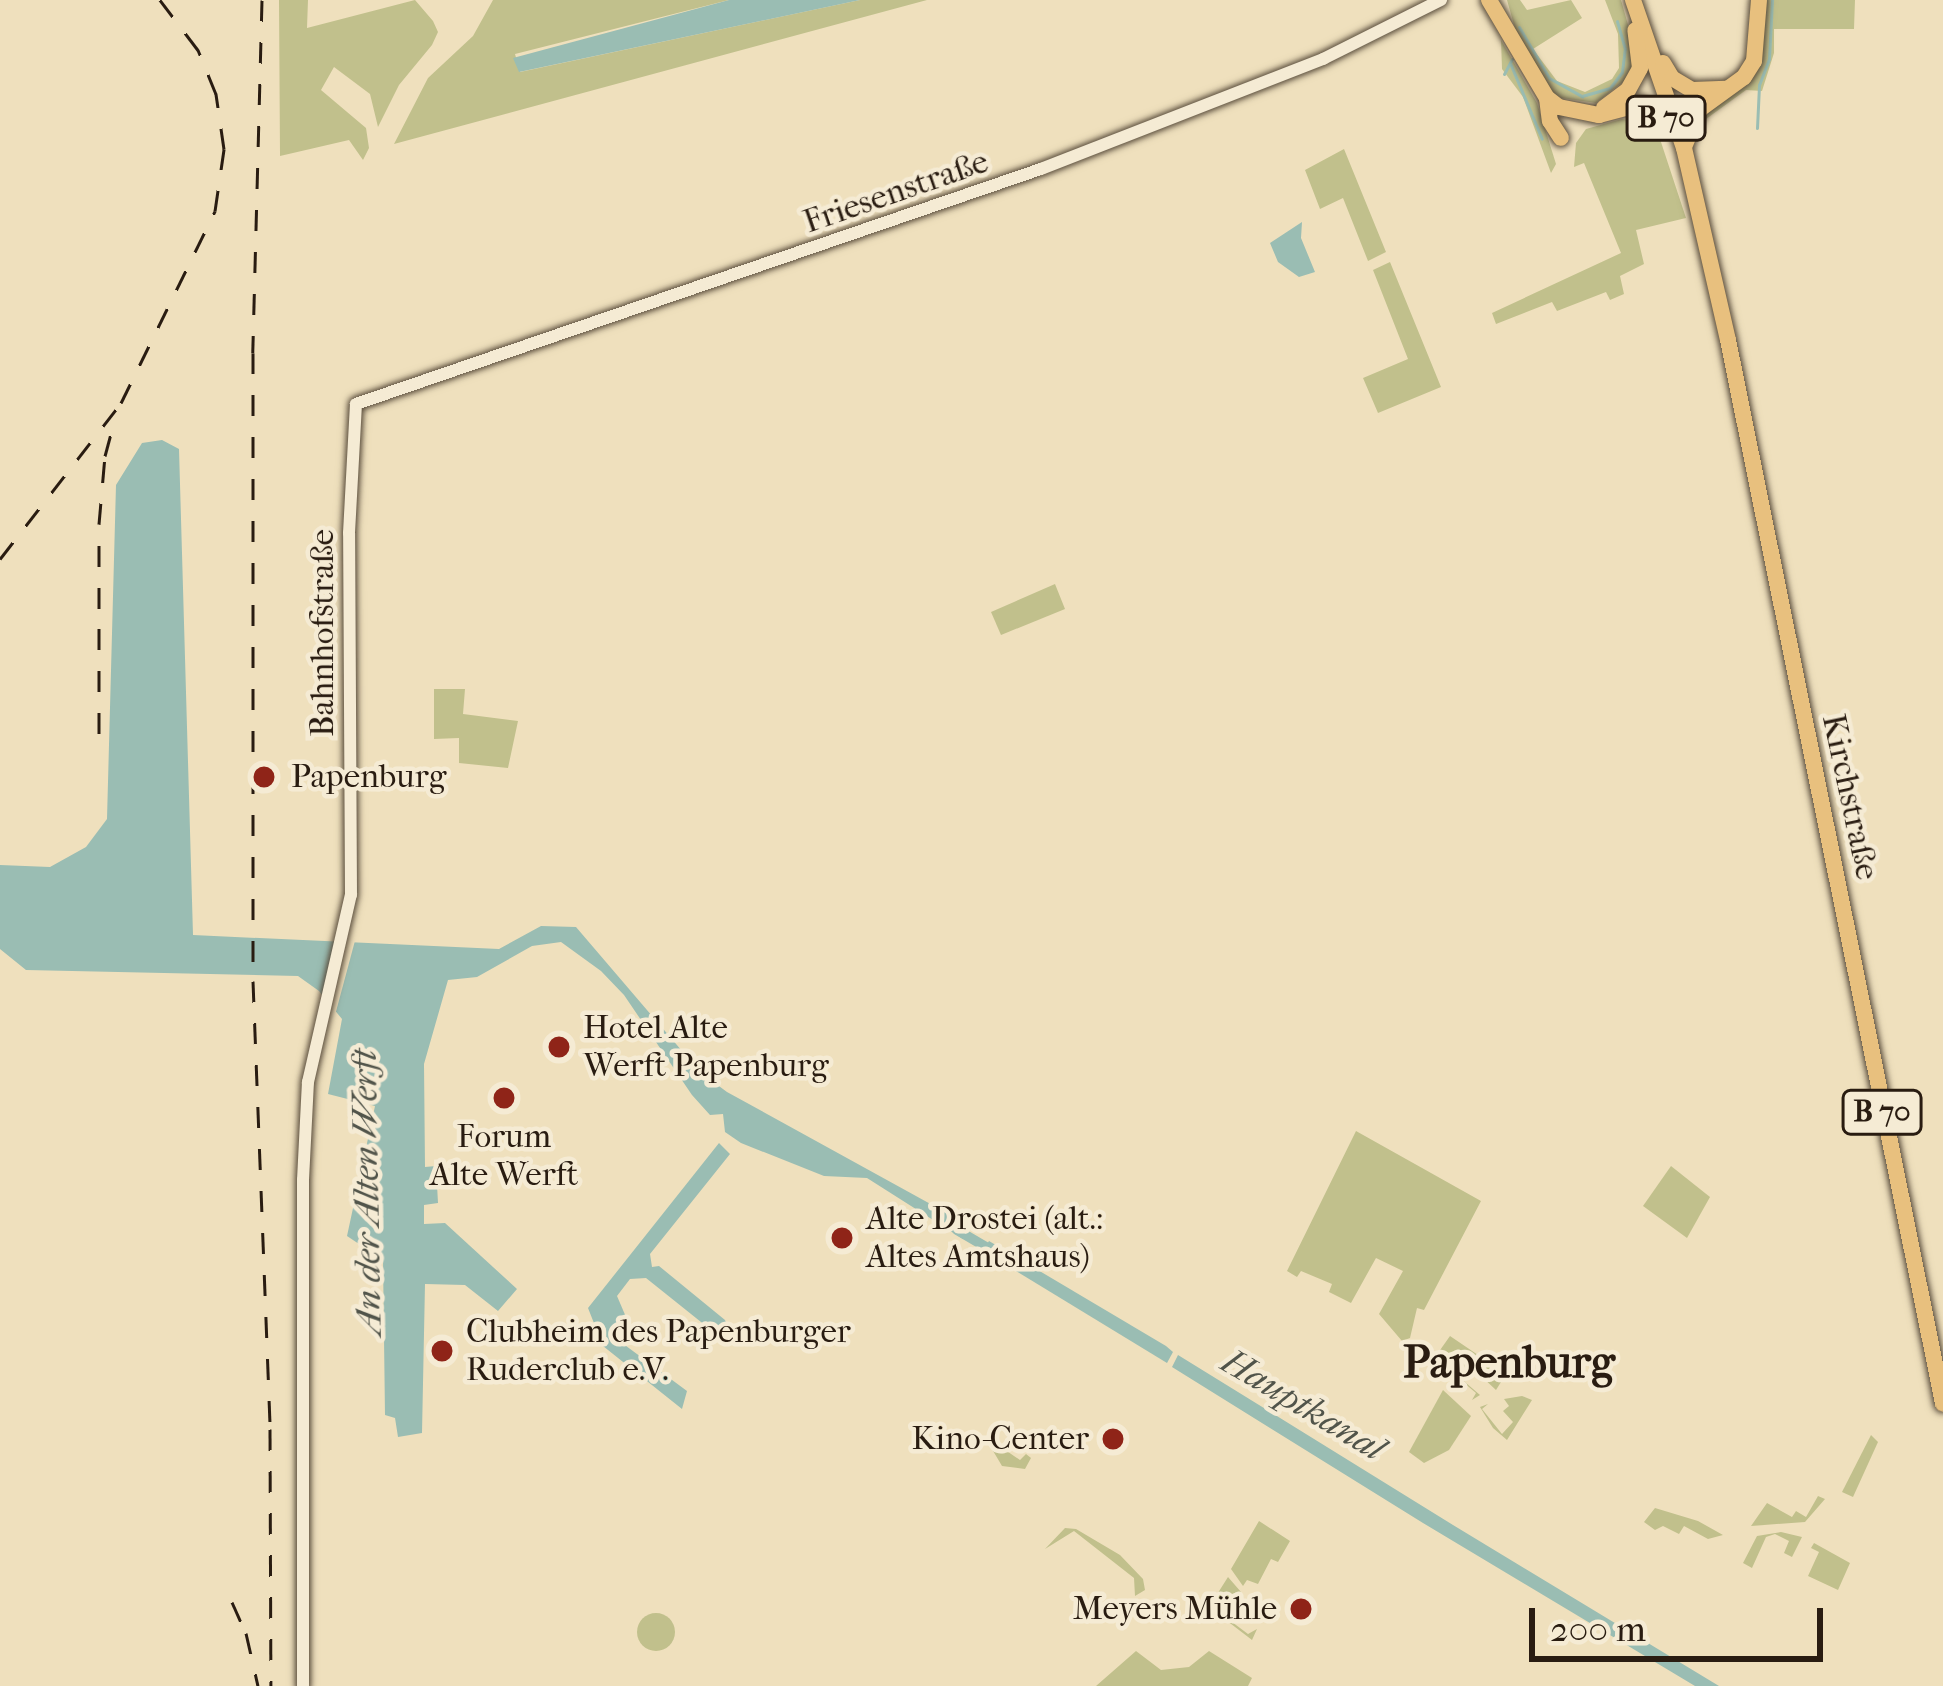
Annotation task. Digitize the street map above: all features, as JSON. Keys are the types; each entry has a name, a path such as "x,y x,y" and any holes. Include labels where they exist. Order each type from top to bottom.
{"main road":[{"path":"1489,0 1547,98 1550,122 1561,138"},
{"path":"1499,0 1507,27"},
{"path":"1684,148 1694,116 1754,61 1759,0"},
{"path":"1576,112 1620,98 1640,68 1635,6"},
{"name":"B 70","path":"1635,6 1644,31"},
{"name":"Kirchstraße","path":"1644,31 1684,148 1732,362 1943,1403"},
{"name":"Kirchstraße","path":"1644,31 1665,116 1695,204"},
{"path":"1652,49 1683,86 1711,92 1727,89"},
{"path":"1547,98 1576,112 1641,104 1665,116"}],"street":[{"name":"Friesenstraße","path":"356,404 1022,176 1323,58 1441,0"},
{"name":"Bahnhofstraße","path":"303,1686 303,1180 308,1082 348,926 349,532 356,404"}],"shaded area":[{"path":"279,0 308,0 307,28 415,0 433,21 438,32 432,45 399,85 378,127 370,94 334,67 321,90 366,128 369,148 363,160 349,140 280,156"},
{"path":"493,0 729,0 515,54 520,72 860,0 927,0 394,144 428,78 473,36"},
{"path":"1507,0 1520,0 1527,10 1571,0 1582,18 1533,49 1557,81 1585,92 1612,79 1619,68 1618,34 1605,0 1621,0 1636,53 1629,77 1596,103 1561,98 1552,92 1516,32"},
{"path":"1763,0 1855,0 1854,29 1774,29 1774,53 1762,91 1746,90 1706,119 1705,110 1741,85"},
{"path":"1501,40 1537,103 1556,164 1551,173 1523,97 1502,69"},
{"path":"1622,119 1640,121 1659,136 1686,218 1636,230 1644,264 1620,276 1624,294 1610,300 1606,292 1557,311 1552,302 1496,324 1492,313 1621,253 1584,163 1574,167 1576,143 1586,129"},
{"path":"1344,149 1386,252 1368,261 1343,198 1320,209 1305,170"},
{"path":"1390,262 1441,387 1378,413 1363,378 1408,359 1373,270"},
{"path":"1055,584 1065,609 1001,635 991,612"},
{"path":"434,689 465,689 463,714 518,721 508,768 459,763 459,738 434,739"},
{"path":"1356,1131 1481,1201 1424,1310 1417,1308 1410,1338 1402,1341 1379,1314 1403,1271 1376,1258 1351,1303 1329,1292 1332,1284 1301,1271 1297,1277 1287,1271"},
{"path":"1671,1166 1710,1197 1687,1238 1643,1206"},
{"path":"1450,1336 1506,1374 1496,1390 1467,1363 1458,1376 1480,1395 1472,1400 1476,1393 1463,1382 1458,1387 1458,1379 1450,1374 1445,1378 1460,1364 1443,1351 1435,1361 1441,1366 1438,1371 1428,1359 1424,1365 1426,1356 1433,1360"},
{"path":"1443,1390 1471,1416 1449,1450 1424,1463 1409,1452"},
{"path":"1522,1396 1532,1400 1507,1440 1493,1428 1480,1407 1488,1404 1482,1409 1502,1434 1513,1422 1503,1411 1509,1406 1504,1399"},
{"path":"1871,1435 1878,1442 1853,1497 1842,1492"},
{"path":"998,1437 998,1445 1020,1460 1026,1454 1031,1458 1025,1469 1002,1466 986,1439"},
{"path":"1818,1496 1825,1499 1805,1522 1751,1526 1767,1503 1792,1517 1796,1511 1806,1517"},
{"path":"1655,1508 1698,1521 1723,1535 1708,1539 1684,1526 1679,1534 1663,1526 1655,1530 1644,1522"},
{"path":"1259,1521 1290,1541 1278,1562 1271,1559 1258,1584 1247,1580 1243,1586 1231,1569"},
{"path":"1065,1528 1076,1529 1120,1555 1143,1579 1145,1590 1135,1596 1134,1578 1074,1531 1045,1549"},
{"path":"1781,1532 1802,1537 1792,1557 1784,1553 1789,1541 1775,1534 1766,1537 1752,1568 1743,1563 1757,1536"},
{"path":"1814,1543 1850,1563 1838,1590 1808,1576 1819,1552 1811,1548"},
{"path":"1228,1577 1241,1592 1228,1619 1248,1634 1257,1629 1252,1640 1209,1607"},
{"path":"656,1613 670,1618 675,1632 670,1646 656,1651 642,1646 637,1632 642,1618"},
{"path":"1136,1651 1161,1670 1189,1667 1209,1651 1252,1678 1248,1686 1096,1686"}],"water":[{"path":"729,0 860,0 519,72 513,58"},
{"path":"1302,222 1301,238 1315,272 1299,277 1278,262 1270,243"},
{"name":"An der Alten Werft","path":"162,440 179,449 193,935 499,949 541,926 576,927 700,1072 727,1092 965,1223 969,1229 963,1239 867,1178 824,1176 741,1143 725,1132 723,1114 710,1115 692,1095 624,995 601,971 561,942 532,946 477,977 448,980 424,1064 425,1167 436,1166 438,1203 424,1205 424,1224 445,1223 517,1289 498,1311 465,1285 425,1284 422,1433 398,1437 395,1418 385,1415 383,1260 347,1236 375,1106 328,1094 342,1019 319,991 298,976 26,970 0,949 0,865 50,867 86,847 107,819 116,485 142,443"},
{"path":"719,1143 730,1154 650,1254 652,1267 659,1266 725,1320 728,1328 721,1338 646,1278 630,1279 617,1296 626,1317 617,1327 618,1340 687,1391 682,1409 603,1346 588,1308"},
{"path":"989,1241 1166,1346 1173,1352 1167,1363 983,1251"},
{"path":"1178,1355 1719,1686 1695,1686 1423,1523 1172,1367"}],"pier":[{"path":"339,936 356,937 334,1019 321,1003"}],"waterway":[{"path":"1757,128 1759,85 1769,59 1772,0"},
{"path":"1519,27 1549,78 1582,96 1610,88 1622,72 1625,49 1617,21"},
{"path":"1504,74 1512,59"},
{"path":"1510,63 1542,139"},
{"name":"Hauptkanal","path":"957,1230 998,1254"}],"railway":[{"path":"0,559 121,403 215,211 224,149 216,94 198,50 160,0"},
{"path":"262,0 253,353 253,981 270,1429 271,1686"},
{"path":"99,734 99,524 105,456 114,423"},
{"path":"232,1602 246,1633 258,1686"}],"place":[{"name":"Papenburg","path":"264,777"},
{"name":"Hotel Alte Werft Papenburg","path":"559,1047"},
{"name":"Forum Alte Werft","path":"504,1098"},
{"name":"Alte Drostei (alt.: Altes Amtshaus)","path":"842,1238"},
{"name":"Clubheim des Papenburger Ruderclub e.V.","path":"442,1351"},
{"name":"Kino-Center","path":"1113,1439"},
{"name":"Meyers Mühle","path":"1301,1609"}],"district":[{"name":"Papenburg","path":"1509,1363"}]}
